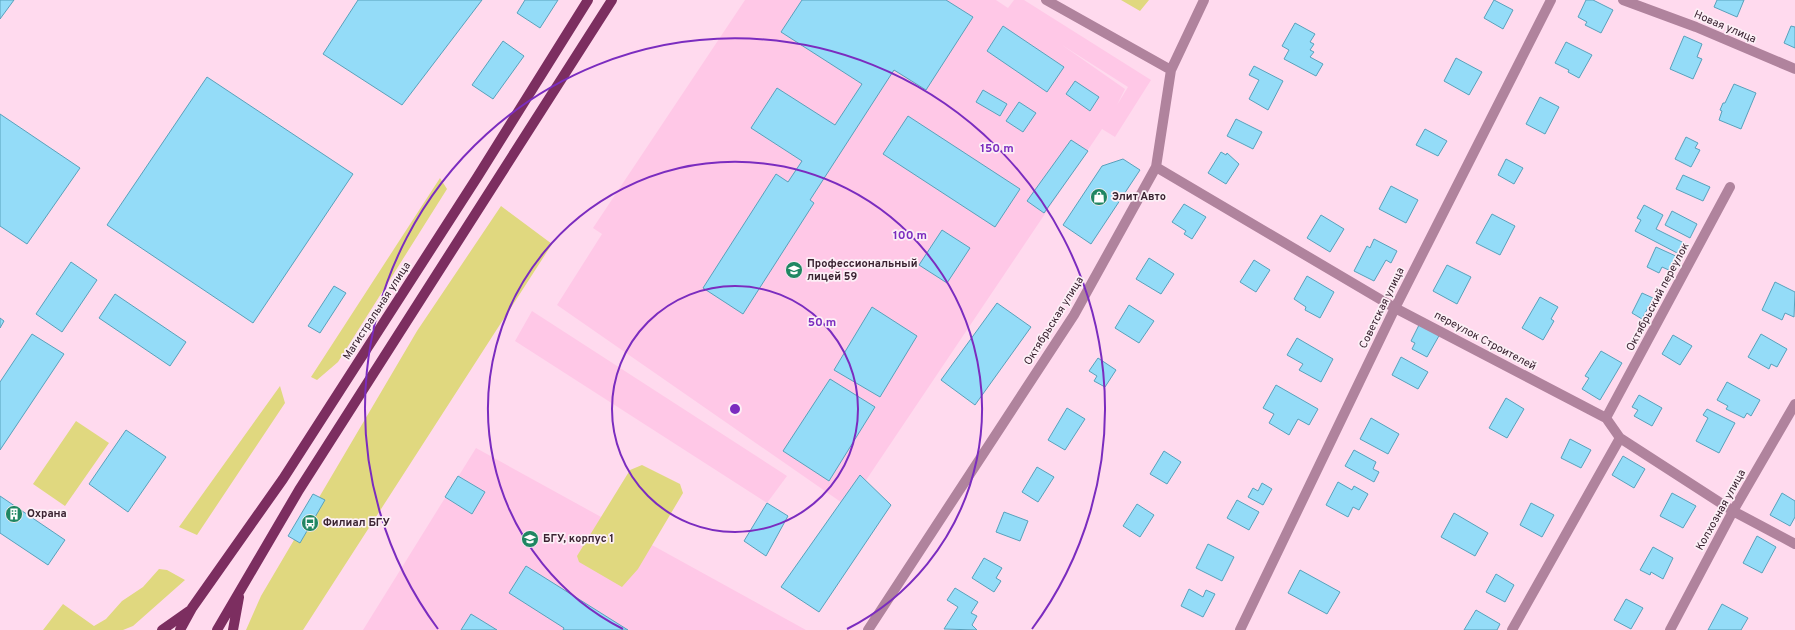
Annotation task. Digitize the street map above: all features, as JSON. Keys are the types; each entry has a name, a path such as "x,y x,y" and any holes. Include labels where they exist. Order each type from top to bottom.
{"main road":[{"name":"Магистральная улица","path":"180,630 192,608 283,479 482,170 588,0"},
{"path":"217,630 299,490 612,0"},
{"path":"232,630 241,588"},
{"path":"162,630 192,608"}],"street":[{"path":"1046,0 1171,70"},
{"name":"Октябрьская улица","path":"868,630 1074,315 1156,167 1171,70 1204,0"},
{"name":"Советская улица","path":"1240,630 1395,308 1551,0"},
{"name":"Новая улица","path":"1623,0 1696,27 1795,69"},
{"name":"переулок Строителей","path":"1156,167 1395,308 1606,418 1620,438 1733,511 1795,544"},
{"name":"Октябрьский переулок","path":"1606,418 1730,186"},
{"name":"Колхозная улица","path":"1670,630 1733,511 1795,404"},
{"path":"1512,630 1620,438"}],"shaded area":[{"name":"Профессиональный лицей 59","path":"745,0 996,0 1008,8 1014,0 1024,0 1151,80 1115,137 1102,129 848,507 557,305 602,234 593,228","holes":["1062,45 1128,87 1117,105 1125,89"]},
{"path":"1121,0 1149,0 1140,11"},
{"path":"440,178 447,189 338,362 317,380 311,377"},
{"path":"501,206 552,244 303,630 246,630 261,596 417,331"},
{"path":"532,311 787,476 767,503 515,341"},
{"path":"280,386 285,403 197,535 179,527"},
{"path":"76,421 109,443 65,506 33,484"},
{"name":"БГУ, корпус 1","path":"476,448 806,630 363,630"},
{"path":"642,465 680,484 683,493 638,569 622,587 579,562 577,556 630,470"},
{"path":"159,569 167,570 185,580 133,626 123,630 43,630 63,604 94,626 106,619 122,601 143,587"}],"building":[{"path":"0,0 14,0 0,19"},
{"path":"358,0 482,0 402,105 323,54"},
{"path":"525,0 558,0 540,28 517,13"},
{"path":"802,0 946,0 973,17 926,90 894,70 810,200 814,203 743,314 703,288 776,174 788,182 802,161 751,128 777,88 835,125 862,84 781,32"},
{"path":"1494,0 1513,10 1503,29 1484,18"},
{"path":"1586,0 1593,0 1613,10 1601,33 1585,25 1587,22 1578,17"},
{"path":"1717,0 1744,0 1737,17 1714,7"},
{"path":"1295,23 1315,34 1310,42 1314,44 1310,50 1314,52 1310,57 1323,64 1316,76 1284,59 1289,50 1282,46"},
{"path":"1003,26 1064,67 1047,92 987,51"},
{"path":"1791,26 1795,27 1795,48 1784,43"},
{"path":"1684,36 1702,44 1697,57 1702,59 1693,79 1670,69"},
{"path":"503,41 524,56 493,99 472,85"},
{"path":"1566,42 1592,55 1579,78 1568,72 1569,70 1555,63"},
{"path":"1456,58 1482,72 1469,95 1444,81"},
{"path":"1254,66 1283,81 1268,110 1249,99 1259,80 1249,75"},
{"path":"207,77 353,174 253,323 107,225"},
{"path":"1075,81 1099,97 1090,111 1066,94"},
{"path":"1734,84 1756,93 1741,129 1719,120 1722,111 1720,110"},
{"path":"983,90 1007,104 1000,116 976,102"},
{"path":"1540,97 1559,107 1545,134 1526,124"},
{"path":"1019,102 1036,113 1023,132 1006,121"},
{"path":"0,114 80,168 27,244 0,226"},
{"path":"908,116 1020,189 995,227 883,154"},
{"path":"1236,119 1262,132 1253,149 1227,136"},
{"path":"1425,129 1447,141 1438,156 1416,145"},
{"path":"1686,137 1698,143 1695,148 1700,150 1691,167 1675,159"},
{"path":"1071,140 1088,151 1044,213 1027,201"},
{"path":"1221,152 1226,155 1227,153 1239,164 1226,184 1208,173"},
{"path":"1123,159 1140,170 1091,244 1063,225 1102,166"},
{"path":"1506,159 1523,168 1514,184 1498,175"},
{"path":"1683,175 1710,187 1703,201 1676,189"},
{"path":"1391,186 1418,200 1406,223 1379,209"},
{"path":"1184,204 1206,217 1192,239 1184,234 1186,231 1172,222"},
{"path":"1644,205 1663,215 1656,229 1686,244 1681,255 1635,231 1641,220 1637,218"},
{"path":"1672,211 1697,224 1690,238 1665,225"},
{"path":"1492,214 1515,226 1500,255 1476,243"},
{"path":"1321,215 1344,229 1330,252 1307,238"},
{"path":"942,230 970,248 947,283 919,265"},
{"path":"1374,239 1397,251 1391,263 1386,260 1374,281 1354,271 1367,246 1370,248"},
{"path":"1656,247 1678,257 1671,271 1662,267 1659,273 1647,267"},
{"path":"1149,258 1174,274 1161,294 1136,279"},
{"path":"1254,260 1270,270 1256,292 1240,282"},
{"path":"71,262 97,280 62,332 36,314"},
{"path":"1447,265 1471,277 1457,304 1433,291"},
{"path":"1307,276 1334,292 1320,318 1305,310 1306,307 1294,299"},
{"path":"1775,282 1795,292 1794,317 1785,313 1782,320 1762,310"},
{"path":"334,286 346,293 320,333 308,326"},
{"path":"1642,293 1653,298 1642,319 1632,313"},
{"path":"115,294 186,342 170,366 99,318"},
{"path":"1540,297 1558,307 1551,319 1554,321 1543,340 1522,328"},
{"path":"997,303 1031,327 975,405 941,380"},
{"path":"1129,305 1154,321 1139,343 1115,328"},
{"path":"872,307 917,336 880,397 834,370"},
{"path":"0,318 4,321 0,328"},
{"path":"1420,323 1440,334 1427,357 1412,349 1415,343 1411,341"},
{"path":"32,334 64,354 0,450 0,382"},
{"path":"1761,334 1787,349 1777,367 1771,364 1769,369 1748,357"},
{"path":"1673,335 1692,346 1680,365 1662,354"},
{"path":"1297,338 1333,359 1321,382 1299,370 1303,364 1287,355"},
{"path":"1601,351 1622,363 1600,400 1582,389 1589,378 1585,376"},
{"path":"1401,357 1428,372 1418,389 1392,375"},
{"path":"1098,358 1116,370 1105,387 1094,381 1097,376 1089,371"},
{"path":"830,379 875,407 829,481 783,451"},
{"path":"1727,382 1760,400 1751,416 1747,413 1744,418 1726,409 1728,406 1717,400"},
{"path":"1276,385 1318,409 1309,425 1298,419 1289,435 1269,423 1274,414 1263,408"},
{"path":"1639,395 1662,408 1652,426 1634,416 1638,410 1632,407"},
{"path":"1506,398 1524,409 1507,438 1489,428"},
{"path":"1067,408 1085,419 1065,450 1048,440"},
{"path":"1707,409 1735,423 1719,453 1696,441 1708,418 1703,415"},
{"path":"1371,418 1399,434 1388,454 1360,439"},
{"path":"126,430 166,457 128,512 89,484"},
{"path":"1570,439 1591,450 1581,468 1561,458"},
{"path":"1354,450 1376,462 1373,469 1379,472 1374,482 1345,466"},
{"path":"1164,451 1181,462 1167,484 1150,474"},
{"path":"1623,456 1645,469 1634,488 1612,475"},
{"path":"1037,467 1054,477 1038,502 1022,492"},
{"path":"860,475 891,505 819,612 781,587"},
{"path":"458,476 485,492 472,514 445,497"},
{"path":"1338,482 1352,490 1354,486 1368,494 1359,510 1353,507 1348,517 1326,505"},
{"path":"1262,483 1272,489 1263,505 1248,497 1253,488 1258,491"},
{"path":"1672,493 1696,506 1683,528 1660,516"},
{"path":"1782,493 1795,501 1795,517 1790,526 1770,515"},
{"path":"313,494 325,500 300,543 288,536"},
{"name":"Охрана","path":"0,496 65,540 48,565 0,533"},
{"path":"1237,500 1259,512 1249,530 1227,518"},
{"path":"767,503 788,516 766,556 744,541"},
{"path":"1531,503 1554,515 1542,537 1520,525"},
{"path":"1137,504 1154,515 1140,537 1123,526"},
{"path":"1004,512 1028,521 1020,541 996,532"},
{"path":"1454,513 1488,533 1475,556 1441,537"},
{"path":"1757,536 1776,547 1762,573 1743,563"},
{"path":"1208,544 1234,557 1222,581 1196,568"},
{"path":"1653,547 1673,558 1663,579 1651,572 1650,575 1640,570"},
{"path":"984,558 1002,568 996,578 1001,581 994,592 972,578"},
{"path":"526,566 628,630 563,630 564,628 509,593"},
{"path":"1300,570 1340,592 1327,614 1288,593"},
{"path":"1496,574 1514,585 1505,602 1486,592"},
{"path":"955,588 978,602 971,613 977,616 972,625 977,630 944,629 958,607 947,600"},
{"path":"1189,589 1203,597 1206,590 1215,594 1203,617 1181,606"},
{"path":"1626,599 1643,608 1631,629 1614,620"},
{"path":"1722,604 1748,618 1741,630 1708,630"},
{"path":"1476,610 1500,624 1497,630 1464,630"},
{"path":"471,614 497,630 461,630"}],"place":[{"name":"Элит Авто","path":"1099,197"},
{"name":"Профессиональный лицей 59","path":"794,270"},
{"name":"Охрана","path":"14,514"},
{"name":"Филиал БГУ","path":"310,523"},
{"name":"БГУ, корпус 1","path":"530,539"}]}
